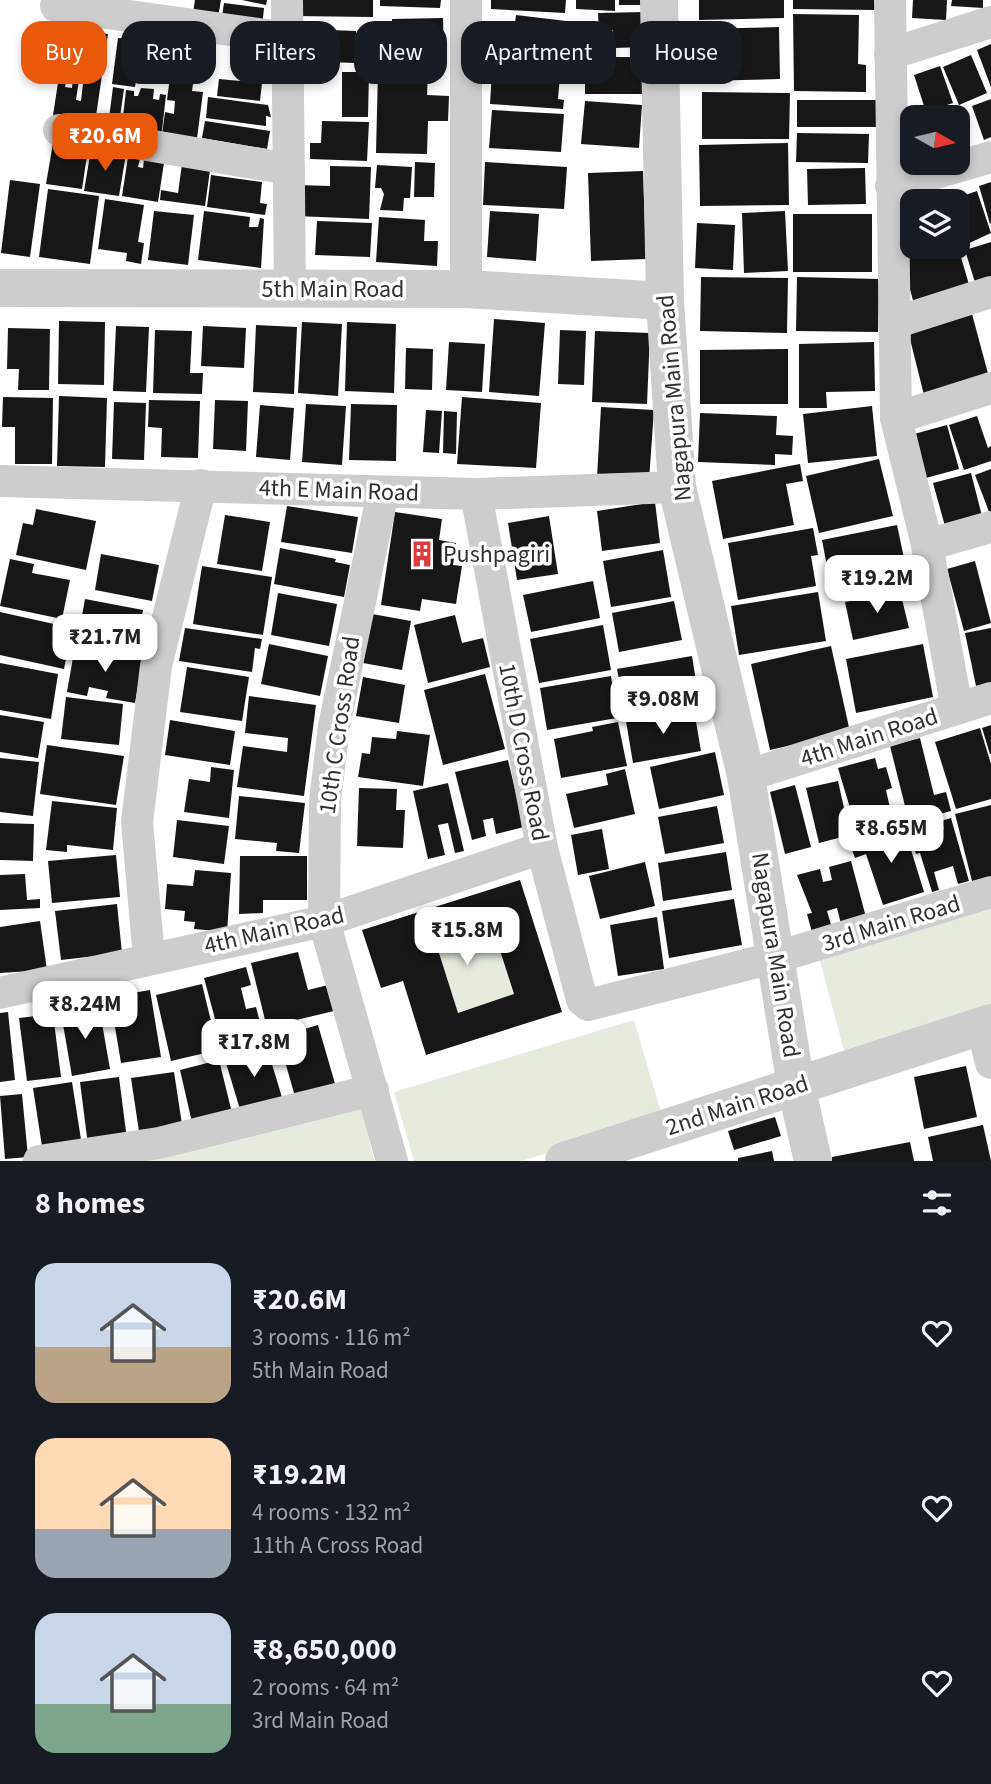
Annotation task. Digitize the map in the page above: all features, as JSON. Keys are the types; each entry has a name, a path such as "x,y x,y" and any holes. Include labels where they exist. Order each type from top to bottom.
{"street":[{"path":"288,0 288,21"},
{"path":"466,0 466,289"},
{"name":"Nagapura Main Road","path":"659,0 665,301 677,487 746,776 796,1086 813,1161"},
{"path":"890,0 896,418 926,545 957,709"},
{"path":"56,6 230,30"},
{"path":"890,54 991,22"},
{"path":"288,84 290,289"},
{"path":"59,130 289,169"},
{"path":"891,186 991,157"},
{"name":"5th Main Road","path":"0,288 466,289 665,301"},
{"path":"894,323 991,292"},
{"path":"896,418 991,388"},
{"name":"4th E Main Road","path":"0,481 476,494 677,487"},
{"path":"149,958 137,822 156,666 201,485"},
{"name":"10th C Cross Road","path":"383,492 356,607 334,726 325,801 324,920 392,1161"},
{"name":"10th D Cross Road","path":"476,494 542,848 582,1000 588,1005"},
{"path":"926,545 991,527"},
{"name":"4th Main Road","path":"746,776 991,698"},
{"name":"4th Main Road","path":"0,993 324,920 542,848"},
{"name":"3rd Main Road","path":"588,1005 777,957 991,892"},
{"path":"987,1024 991,1063"},
{"name":"2nd Main Road","path":"564,1161 603,1155 796,1086 987,1024"},
{"path":"38,1161 159,1143 373,1090"}],"shaded area":[{"path":"991,901 991,1006 844,1051 819,957"},
{"path":"495,935 514,994 458,1013 439,954"},
{"path":"634,1020 663,1119 521,1161 414,1161 394,1092"},
{"path":"359,1099 374,1161 76,1161"}],"building":[{"path":"195,0 221,0 217,23 192,19"},
{"path":"242,0 267,0 266,5"},
{"path":"294,0 373,0 373,17 293,16"},
{"path":"380,0 441,0 440,8 380,6"},
{"path":"491,0 566,0 565,13 491,9"},
{"path":"576,0 615,0 615,11 576,9"},
{"path":"619,0 644,0 644,5 619,5"},
{"path":"699,0 784,0 784,18 699,20"},
{"path":"793,0 876,0 876,10 793,9"},
{"path":"913,0 947,0 946,20 912,18"},
{"path":"952,0 983,0 983,8 951,6"},
{"path":"224,3 264,8 263,21 221,23"},
{"path":"644,12 644,21 630,21 630,47 616,48 616,21 598,21 598,13"},
{"path":"793,14 859,15 858,64 866,65 866,92 794,91"},
{"path":"516,15 566,21 515,21"},
{"path":"443,18 443,21 392,21"},
{"path":"779,27 780,79 742,80 742,28"},
{"path":"340,30 354,31 354,63 340,62"},
{"path":"118,38 121,38 121,84 136,84 135,87 112,84"},
{"path":"991,44 991,87 977,50"},
{"path":"971,55 987,93 959,105 943,67"},
{"path":"616,57 630,57 630,84 648,84 648,94 585,94 585,84 616,84"},
{"path":"940,66 953,103 924,105 914,75"},
{"path":"342,72 354,72 354,84 369,84 368,117 342,117"},
{"path":"219,79 230,80 230,84 262,84 260,101 217,96"},
{"path":"58,84 66,84 65,87 72,88 72,84 78,84 76,100 81,101 83,84 101,84 96,116 109,118 113,87 124,89 118,131 52,122"},
{"path":"169,84 193,84 192,91 203,92 196,146 161,142 165,112 174,114 175,101 167,100"},
{"path":"378,84 427,84 427,95 449,96 448,121 428,121 427,154 376,153"},
{"path":"491,84 559,84 558,99 564,100 563,109 490,104"},
{"path":"141,88 154,89 153,99 159,100 160,94 166,95 161,139 121,134 126,90 134,91 134,96 138,96"},
{"path":"702,92 790,93 789,139 702,139"},
{"path":"208,97 268,105 271,117 266,116 266,126 206,118"},
{"path":"991,99 991,137 984,140 972,106"},
{"path":"797,100 876,100 877,127 797,127"},
{"path":"585,101 642,105 639,148 581,144"},
{"path":"492,110 564,114 561,152 489,148"},
{"path":"899,119 900,119 900,164"},
{"path":"205,121 270,131 267,149 202,138"},
{"path":"322,121 369,122 367,161 310,159 310,143 321,143"},
{"path":"797,133 869,134 868,163 796,162"},
{"path":"53,143 88,149 82,189 46,184"},
{"path":"788,143 789,205 700,206 699,145"},
{"path":"91,149 106,151 105,155 116,157 117,152 126,154 119,196 84,191"},
{"path":"128,157 140,159 138,167 143,168 144,160 164,163 158,202 122,196"},
{"path":"415,162 435,163 434,197 414,197"},
{"path":"485,162 567,167 564,209 483,205"},
{"path":"211,163 205,206 160,200 161,190 178,193 182,164"},
{"path":"377,165 412,167 410,198 404,198 403,211 380,210 384,194 381,188 375,188"},
{"path":"330,166 371,167 369,219 296,216 297,185 330,186"},
{"path":"865,168 866,204 808,205 807,169"},
{"path":"643,171 646,259 591,261 588,173"},
{"path":"211,175 262,182 260,203 267,204 265,215 207,207"},
{"path":"10,180 40,184 30,257 1,253"},
{"path":"991,182 991,223 990,224 979,186"},
{"path":"48,189 99,196 90,264 39,257"},
{"path":"977,191 991,233 970,243 970,193"},
{"path":"105,199 144,205 138,242 144,243 141,264 126,261 127,253 98,249"},
{"path":"154,211 194,215 188,265 148,260"},
{"path":"204,211 250,217 249,227 258,227 260,218 264,219 261,268 198,260"},
{"path":"490,211 539,214 536,261 487,257"},
{"path":"785,211 788,271 744,273 742,213"},
{"path":"793,214 872,214 872,272 793,272"},
{"path":"379,217 425,220 424,241 438,241 437,266 376,262"},
{"path":"317,221 372,223 370,257 315,255"},
{"path":"697,223 735,225 733,270 695,268"},
{"path":"991,242 991,281 976,286 968,259 970,259 970,248"},
{"path":"902,259 962,259 970,288 914,304"},
{"path":"701,277 788,278 787,333 700,331"},
{"path":"797,277 879,279 878,332 796,331"},
{"path":"972,314 990,381 925,399 908,331"},
{"path":"494,319 545,323 539,396 489,392"},
{"path":"59,321 105,322 104,385 58,384"},
{"path":"302,322 342,324 338,396 298,393"},
{"path":"347,322 396,324 394,393 345,391"},
{"path":"256,325 297,327 294,394 253,392"},
{"path":"116,326 149,327 146,392 113,391"},
{"path":"203,326 246,328 244,368 201,366"},
{"path":"8,328 50,329 49,390 18,390 19,369 7,369"},
{"path":"155,330 192,331 190,373 203,373 202,394 153,393"},
{"path":"560,330 586,331 584,385 558,384"},
{"path":"595,331 650,333 647,404 592,402"},
{"path":"449,342 485,344 482,392 446,390"},
{"path":"874,342 875,391 826,392 827,408 799,408 799,344"},
{"path":"406,348 433,349 432,390 405,389"},
{"path":"788,349 788,404 700,404 700,350"},
{"path":"59,396 107,398 105,467 57,466"},
{"path":"3,397 53,398 52,464 15,464 15,427 2,427"},
{"path":"462,397 541,403 536,468 457,464"},
{"path":"149,400 200,401 198,458 161,457 162,428 148,427"},
{"path":"215,400 248,401 246,451 213,449"},
{"path":"114,402 146,403 144,460 112,459"},
{"path":"306,404 346,406 342,465 302,462"},
{"path":"351,404 397,405 396,461 349,460"},
{"path":"260,405 294,408 290,460 256,457"},
{"path":"872,406 877,456 808,463 803,414"},
{"path":"601,407 654,410 649,480 597,477"},
{"path":"426,410 442,411 439,453 423,452"},
{"path":"444,411 457,412 456,454 443,453"},
{"path":"700,413 777,416 776,435 793,436 792,455 775,454 775,465 698,462"},
{"path":"977,416 988,448 991,446 991,461 964,470 949,425"},
{"path":"947,425 959,469 926,478 914,434"},
{"path":"879,459 893,516 819,533 806,476"},
{"path":"800,464 803,481 786,484 794,525 723,539 712,481"},
{"path":"991,469 991,517 975,475"},
{"path":"971,473 982,516 945,526 933,483"},
{"path":"655,502 660,543 602,551 597,511"},
{"path":"287,506 358,517 352,553 281,542"},
{"path":"36,509 96,521 86,570 16,555 23,523 33,525"},
{"name":"Pushpagiri","path":"395,512 442,519 439,540 456,543 453,565 462,566 456,604 422,599 420,611 381,605"},
{"path":"225,515 270,522 262,571 217,564"},
{"path":"549,516 558,574 517,580 508,523"},
{"path":"897,525 908,577 832,593 822,540"},
{"path":"813,528 818,555 811,556 816,586 738,600 728,543"},
{"path":"280,548 336,559 335,562 350,565 344,597 274,584"},
{"path":"663,550 671,597 611,607 603,561"},
{"path":"101,554 159,565 152,601 95,590"},
{"path":"10,559 34,564 32,573 70,580 62,619 0,606"},
{"path":"975,561 991,623 964,631 947,569"},
{"path":"202,566 272,577 263,635 193,624"},
{"path":"593,581 600,618 531,632 523,595"},
{"path":"900,591 909,628 853,640 845,602"},
{"path":"818,592 826,641 739,655 731,606"},
{"path":"278,593 337,604 329,646 271,635"},
{"path":"85,599 143,610 137,643 79,632"},
{"path":"674,601 682,640 619,652 612,613"},
{"path":"0,612 72,628 64,669 0,655"},
{"path":"372,614 411,621 402,670 363,663"},
{"path":"455,615 462,643 483,638 490,667 428,683 414,625"},
{"path":"603,625 611,670 539,683 530,639"},
{"path":"185,628 262,639 260,649 255,648 252,672 179,661"},
{"path":"991,628 991,683 976,686 965,633"},
{"path":"269,644 328,656 320,696 261,684"},
{"path":"923,644 933,697 856,713 846,659"},
{"path":"75,646 143,658 135,703 106,698 108,691 89,687 87,696 67,692"},
{"path":"831,646 850,732 770,750 751,664"},
{"path":"692,656 699,700 658,707 657,700 638,703 639,710 625,712 617,669"},
{"path":"0,663 58,674 51,719 0,710"},
{"path":"187,667 249,677 242,721 180,712"},
{"path":"485,674 505,749 443,765 424,690"},
{"path":"611,676 617,718 547,730 540,688"},
{"path":"363,677 405,685 399,723 356,716"},
{"path":"249,696 316,705 304,796 237,787 243,746 287,752 288,738 245,733"},
{"path":"66,697 123,704 119,745 61,739"},
{"path":"694,710 701,751 633,763 626,721"},
{"path":"0,715 44,722 38,758 0,752"},
{"path":"170,720 235,731 230,765 165,755"},
{"path":"618,722 627,766 561,778 554,739 593,731 592,727"},
{"path":"991,725 991,754 990,754 982,728"},
{"path":"980,728 991,764 991,799 956,809 935,742"},
{"path":"397,731 430,735 423,786 358,777 362,753 370,754 372,737 396,739"},
{"path":"920,738 934,795 946,792 951,811 909,822 890,746"},
{"path":"47,745 124,756 116,805 40,794"},
{"path":"715,752 724,795 659,809 650,767"},
{"path":"0,758 39,762 33,816 0,812"},
{"path":"875,758 878,769 886,767 892,788 886,790 890,808 897,806 903,826 859,838 838,768"},
{"path":"508,760 524,827 496,834 493,818 483,820 486,836 472,840 455,772"},
{"path":"211,767 234,770 229,818 184,812 189,779 210,782"},
{"path":"625,769 635,814 574,828 566,794 608,785 606,774"},
{"path":"838,781 850,835 819,843 806,788"},
{"path":"448,783 464,851 455,853 448,823 438,825 445,855 428,859 413,791"},
{"path":"795,785 811,847 785,854 770,792"},
{"path":"359,788 397,789 396,810 405,810 403,848 357,846"},
{"path":"239,796 305,803 299,853 276,851 277,843 235,839"},
{"path":"52,801 117,808 113,850 67,845 67,852 46,850"},
{"path":"991,805 991,877 972,881 955,814"},
{"path":"717,806 724,843 665,854 658,817"},
{"path":"951,818 969,881 958,884 953,866 934,872 939,890 932,892 920,853 916,854 909,831 932,824 934,831 944,829 941,821"},
{"path":"177,820 229,826 224,864 173,857"},
{"path":"0,823 34,824 33,861 0,860"},
{"path":"904,827 924,892 883,905 866,854 855,858 850,844"},
{"path":"602,829 609,869 578,875 571,835"},
{"path":"726,852 732,890 663,901 658,863"},
{"path":"116,855 120,897 52,903 48,861"},
{"path":"240,856 307,856 307,900 263,900 263,913 239,914"},
{"path":"851,861 867,921 842,928 837,908 827,911 833,931 813,936 807,914 812,913 797,875 820,869 823,882 832,880 829,867"},
{"path":"645,862 655,906 600,919 589,876"},
{"path":"195,870 231,873 227,932 194,929 195,922 184,921 185,911 165,909 167,884 193,886"},
{"path":"25,874 27,900 40,899 40,908 0,910 0,875"},
{"path":"520,880 562,1012 426,1055 403,981 381,988 362,930","holes":["495,935 514,994 458,1013 439,953"]},
{"path":"734,899 742,945 669,958 662,911"},
{"path":"117,904 122,953 61,960 55,911"},
{"path":"657,917 664,969 618,976 610,925"},
{"path":"40,921 47,970 0,973 0,927"},
{"path":"298,952 308,990 328,985 334,1011 292,1021 293,1026 268,1032 251,963"},
{"path":"246,967 251,985 241,988 246,1009 256,1007 263,1034 222,1045 204,978"},
{"path":"202,984 218,1050 171,1061 156,995"},
{"path":"150,990 161,1057 121,1063 110,997"},
{"path":"99,1006 110,1069 72,1076 61,1013"},
{"path":"8,1012 15,1080 0,1082 0,1013"},
{"path":"53,1014 61,1077 27,1081 19,1018"},
{"path":"318,1025 336,1087 296,1100 278,1037"},
{"path":"265,1041 284,1104 242,1116 223,1053"},
{"path":"219,1060 234,1121 194,1131 180,1070"},
{"path":"966,1066 977,1117 924,1129 914,1077"},
{"path":"174,1072 183,1131 140,1138 131,1078"},
{"path":"119,1077 127,1140 88,1145 80,1082"},
{"path":"72,1082 82,1146 43,1153 33,1088"},
{"path":"22,1094 28,1157 5,1159 0,1096"},
{"path":"775,1117 781,1136 734,1150 728,1131"},
{"path":"983,1125 991,1161 933,1161 928,1137"},
{"path":"910,1142 914,1161 832,1161 832,1157"},
{"path":"772,1151 774,1161 738,1161 738,1158"}],"place":[{"name":"Pushpagiri","path":"422,554"}]}
